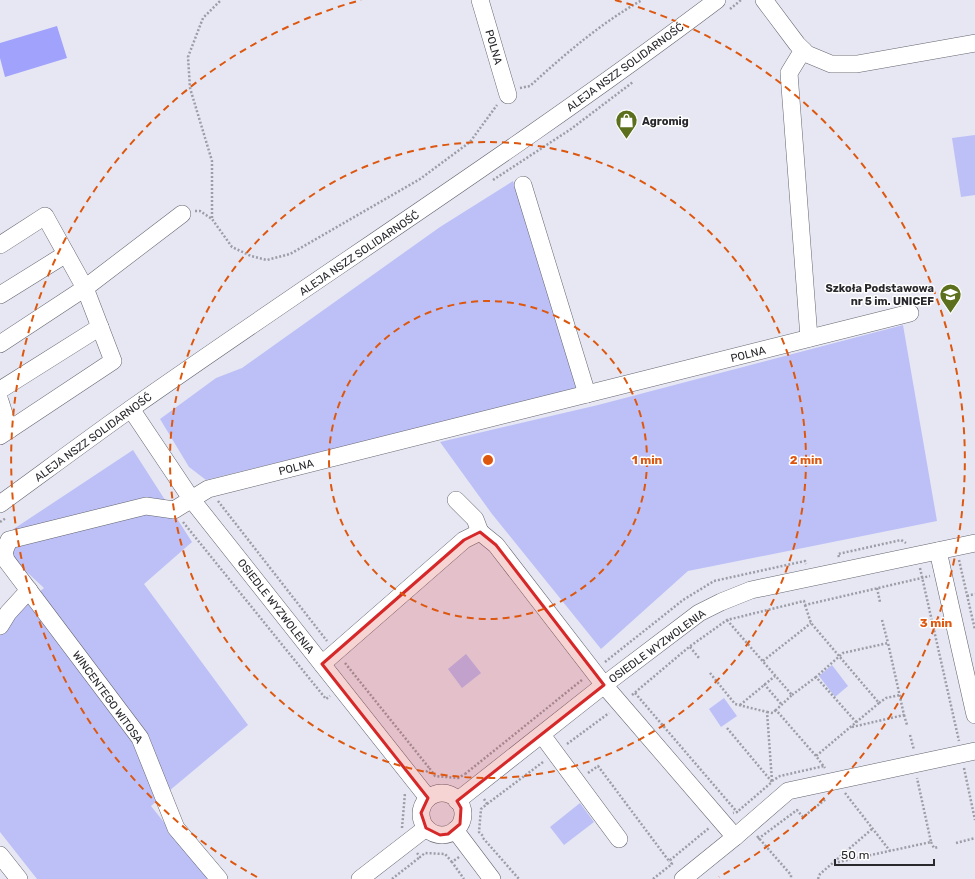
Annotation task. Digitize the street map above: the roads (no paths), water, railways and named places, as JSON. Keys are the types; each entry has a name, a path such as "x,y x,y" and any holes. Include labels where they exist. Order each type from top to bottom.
{"street":[{"name":"POLNA","path":"480,0 508,95"},
{"name":"ALEJA NSZZ SOLIDARNOŚĆ","path":"0,504 131,409 404,223 633,63 717,0"},
{"path":"764,0 803,50 807,54 822,61 845,65 857,64 975,43"},
{"path":"803,50 789,73 809,338"},
{"path":"523,185 587,394"},
{"path":"0,344 86,288 182,214"},
{"path":"0,245 45,216 86,288 113,361 4,433 0,401"},
{"path":"0,295 66,254"},
{"name":"POLNA","path":"9,540 146,506 174,510 208,489 910,313"},
{"path":"0,390 100,327"},
{"name":"OSIEDLE WYZWOLENIA","path":"131,409 192,500 428,798"},
{"path":"456,500 475,519 480,532 496,545 604,685 735,837"},
{"path":"322,664 464,540 480,532"},
{"name":"WINCENTEGO WITOSA","path":"9,540 4,552 6,560 140,738 176,828 219,879"},
{"name":"OSIEDLE WYZWOLENIA","path":"458,801 604,685 699,613 721,602 751,590 975,543"},
{"path":"938,551 975,715"},
{"path":"0,626 8,613 29,590"},
{"path":"542,735 619,839"},
{"path":"683,879 735,837 788,791 841,781 966,753"},
{"path":"435,794 444,794 451,796 458,801 462,816 460,824 455,830 448,834 440,835 432,833 426,828 422,821 421,813 423,805 428,798 435,794"},
{"path":"360,879 426,828"},
{"path":"455,830 468,850 492,879"},
{"path":"0,855 19,879"}],"water":[{"path":"57,26 67,58 5,77 0,58 0,43"}],"place":[{"name":"Agromig","path":"626,140"},
{"name":"Szkoła Podstawowa nr 5 im. UNICEF","path":"950,314"}]}
